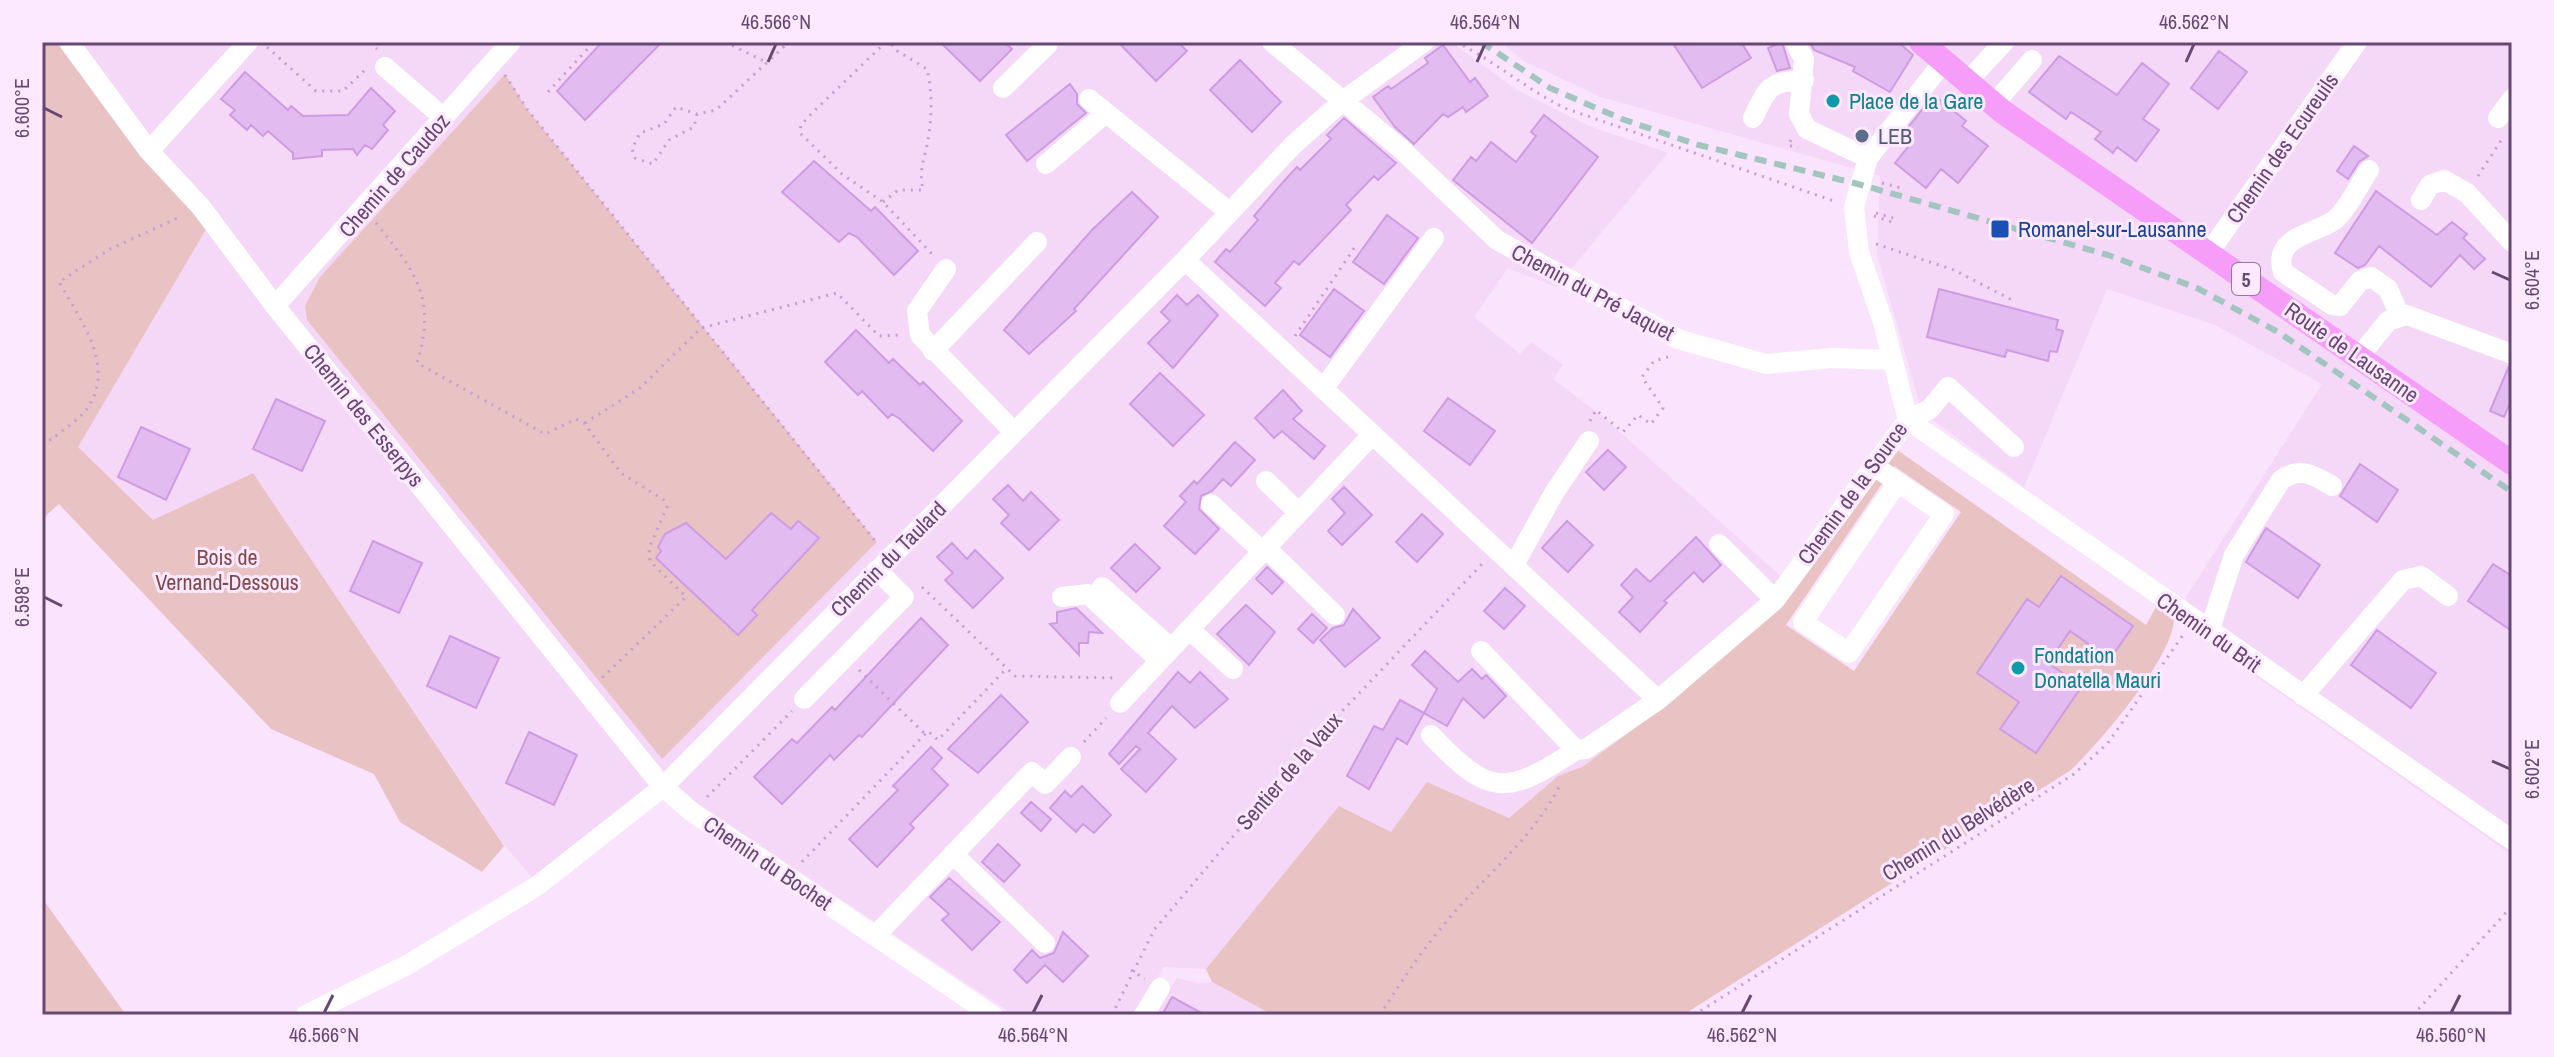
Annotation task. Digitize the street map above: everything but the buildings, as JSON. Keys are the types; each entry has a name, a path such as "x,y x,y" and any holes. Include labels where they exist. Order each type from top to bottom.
{"main road":[{"name":"Route de Lausanne","path":"1921,42 1994,104 2512,463"}],"street":[{"name":"Chemin des Esserpys","path":"69,42 86,70 149,151 201,207 275,306 663,787"},
{"path":"149,151 248,42"},
{"name":"Chemin de Caudoz","path":"275,306 511,42"},
{"path":"1003,88 1048,44 1046,42"},
{"name":"Chemin du Pré Jaquet","path":"1272,42 1344,100 1497,240 1678,339 1766,364 1832,358 1893,360"},
{"name":"Chemin du Taulard","path":"306,1015 407,965 537,886 663,787 1185,260 1293,145 1344,100 1424,42"},
{"path":"1795,42 1804,59 1799,114 1807,129 1868,158"},
{"path":"1968,81 2004,42"},
{"name":"Chemin des Ecureuils","path":"2208,254 2357,42"},
{"path":"1994,104 2032,60"},
{"path":"1858,205 1868,158 1944,61"},
{"path":"385,67 444,118"},
{"path":"1753,118 1768,88 1778,81 1804,80"},
{"path":"1089,99 1229,212"},
{"path":"2498,118 2512,99"},
{"path":"1046,164 1106,113"},
{"path":"2369,170 2336,218 2294,238 2284,249 2280,263 2283,272 2332,305 2340,306 2360,281 2371,277 2388,289 2400,316"},
{"path":"2421,200 2430,185 2444,180 2467,193 2512,242"},
{"name":"Chemin de la Source","path":"1431,735 1460,765 1481,779 1500,786 1519,783 1576,750 1586,749 1658,700 1775,600 1908,420 1857,239 1858,205"},
{"path":"1323,389 1434,238"},
{"path":"933,351 1037,242"},
{"path":"1185,260 1658,700"},
{"path":"946,269 917,311 920,335 1014,432"},
{"path":"2359,357 2381,326 2400,316 2417,317 2512,354"},
{"path":"1908,420 1930,409 1948,387 2014,447"},
{"name":"Chemin du Brit","path":"1908,420 2201,627 2512,840"},
{"path":"1120,703 1372,435"},
{"path":"1514,565 1554,493 1589,441"},
{"path":"1874,466 1944,514 1849,653 1803,622 1897,483"},
{"path":"2201,627 2234,555 2281,480 2292,472 2308,472 2332,486"},
{"path":"1266,481 1298,512"},
{"path":"1211,504 1335,615"},
{"path":"1719,544 1775,600"},
{"path":"804,699 904,597 877,570"},
{"path":"2303,696 2403,580 2421,576 2448,596"},
{"path":"1102,587 1165,654"},
{"path":"1062,597 1088,594 1165,654"},
{"path":"1189,629 1233,669"},
{"path":"1481,651 1576,750"},
{"path":"875,936 1032,772 1045,784 1071,757"},
{"name":"Chemin du Bochet","path":"663,787 692,812 992,1015"},
{"path":"953,854 1045,943"},
{"path":"1144,1015 1160,988"}],"path":[{"path":"262,42 316,91 343,91 363,69 385,67"},
{"path":"548,92 594,42"},
{"path":"725,42 766,62"},
{"path":"697,114 694,127 669,140 653,164 635,158 632,149 640,133 664,124 676,107 697,114 716,110 789,42"},
{"path":"883,202 898,190 923,190 919,170 930,133 927,69 894,49 889,42 812,113 801,125 800,133 842,174 883,202 946,269"},
{"path":"1456,42 1476,52 1526,88 1567,109 1858,205 1892,222"},
{"path":"500,69 701,328 879,545"},
{"path":"2467,193 2508,129 2498,118"},
{"path":"42,436 51,440 88,408 101,376 89,335 59,282 110,249 201,207"},
{"path":"364,208 409,264 421,294 427,331 417,363 545,434 576,419 584,423 621,473 664,500 667,507 649,548 650,561 686,597 595,684"},
{"path":"1857,239 1900,249 1954,270 2016,302"},
{"path":"1284,352 1357,244"},
{"path":"584,423 640,388 701,328 837,293 879,336 920,335"},
{"name":"Sentier de la Vaux","path":"1112,1015 1131,970 1162,919 1311,744 1496,549"},
{"path":"920,585 1015,676 1142,678"},
{"name":"Chemin du Belvédère","path":"1694,1015 2074,774 2108,743 2201,627"},
{"path":"845,657 925,734"},
{"path":"794,871 928,731 938,740 1007,668"},
{"path":"699,805 804,699"},
{"path":"1071,757 1120,703"},
{"path":"1380,1015 1443,926 1543,817 1576,750"},
{"path":"2413,1015 2512,906"}],"shaded area":[{"path":"69,42 1451,42 1517,90 1589,126 1668,153 1556,287 1508,268 1474,317 1520,354 1531,342 1563,365 1553,379 1601,415 1794,588 1676,698 1582,767 1558,776 1509,818 1428,782 1391,832 1339,806 1206,969 1164,967 1135,1015 1014,1015 688,797 665,772 633,803 532,877 504,845 253,473 153,520 78,447 211,221"},
{"path":"1501,42 2512,42 2512,855 2194,633 2186,597 2322,384 2215,325 2107,289 2024,487 1922,412 1877,255 1880,176 1601,97 1524,61"},
{"path":"1177,978 1198,983 1212,982 1273,1015 1154,1015"}],"green space":[{"name":"Bois de Vernand-Dessous","path":"42,42 69,42 211,221 78,447 153,520 253,473 504,846 482,872 400,822 374,774 271,729 59,504 42,519"},
{"path":"505,74 527,109 877,542 662,759 307,320 305,306 320,277"},
{"path":"1886,442 2146,625 2156,607 2174,618 2171,635 2149,676 2116,720 2071,770 1683,1015 1273,1015 1212,982 1206,969 1339,806 1391,832 1427,782 1509,818 1558,776 1582,767 1676,698 1794,588","holes":["1894,466 1961,512 1854,671 1786,625"]},
{"path":"42,898 126,1015 42,1015"}],"railway":[{"path":"1481,42 1550,88 1622,119 1695,144 1858,184 2108,255 2197,288 2278,332 2512,492"}],"place":[{"name":"Place de la Gare","path":"1833,101"},
{"name":"LEB","path":"1862,136"},
{"name":"Romanel-sur-Lausanne","path":"2000,229"},
{"name":"Fondation Donatella Mauri","path":"2018,668"}]}
